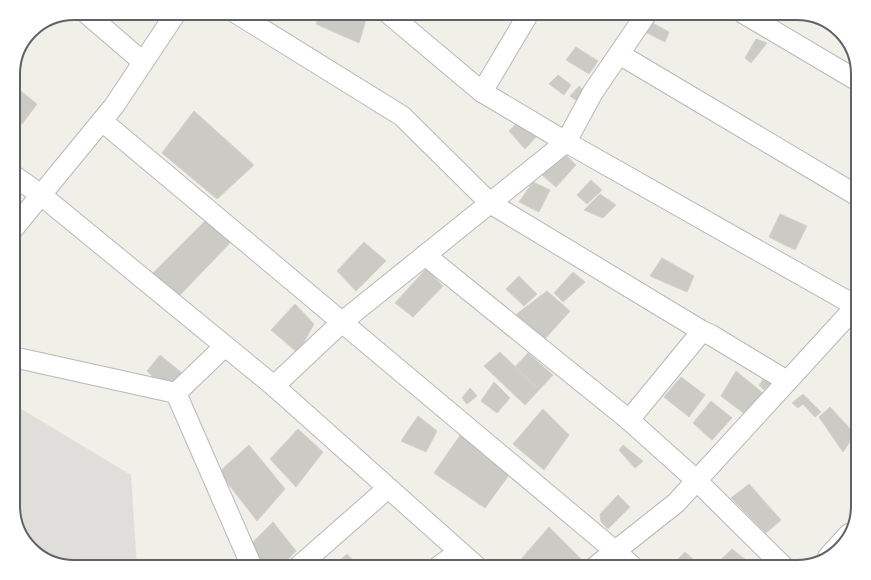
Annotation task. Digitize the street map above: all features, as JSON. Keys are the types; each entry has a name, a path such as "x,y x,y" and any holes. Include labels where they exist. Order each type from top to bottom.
{"street":[{"path":"94,20 143,62"},
{"path":"20,220 114,106 171,20"},
{"path":"247,20 402,116 490,204 787,381"},
{"path":"396,20 482,92 566,142 851,302"},
{"path":"482,92 525,20"},
{"path":"274,386 342,322 566,142 593,92 642,20"},
{"path":"755,20 851,77"},
{"path":"619,54 851,192"},
{"path":"102,121 625,560"},
{"path":"20,180 41,195 274,386 468,560"},
{"path":"425,256 630,420 696,480 777,560"},
{"path":"603,560 676,503 851,312"},
{"path":"630,420 702,331"},
{"path":"176,393 225,346"},
{"path":"20,359 176,393"},
{"path":"176,393 249,560"},
{"path":"306,560 388,488"},
{"path":"448,560 459,552"}],"shaded area":[{"path":"20,408 131,475 137,560 67,560 44,551 33,542 27,533 21,517"}],"building":[{"path":"318,20 366,20 359,43 316,24"},
{"path":"651,22 669,32 665,42 645,32"},
{"path":"756,39 767,43 751,63 745,58"},
{"path":"576,47 598,61 589,74 566,60"},
{"path":"558,75 571,85 564,95 549,84"},
{"path":"579,86 588,95 581,104 570,96"},
{"path":"20,90 37,104 22,124 20,122"},
{"path":"194,111 254,165 217,199 162,153"},
{"path":"519,121 536,137 525,149 509,131"},
{"path":"564,153 576,165 556,187 541,174"},
{"path":"591,180 602,190 587,204 577,195"},
{"path":"533,182 550,190 539,212 519,202"},
{"path":"600,194 616,205 603,218 584,210"},
{"path":"780,214 807,226 795,250 769,237"},
{"path":"207,219 231,242 180,295 150,276"},
{"path":"364,242 386,261 356,291 337,271"},
{"path":"662,258 694,276 687,292 650,276"},
{"path":"426,269 443,286 413,317 395,303"},
{"path":"573,272 585,282 563,302 554,293"},
{"path":"519,276 537,294 524,306 506,289"},
{"path":"547,291 570,311 544,340 514,316"},
{"path":"295,304 314,324 298,353 271,330"},
{"path":"500,352 539,390 525,405 484,366"},
{"path":"528,353 553,375 539,390 515,367"},
{"path":"160,355 182,373 167,391 147,371"},
{"path":"736,371 764,394 746,415 721,396"},
{"path":"681,377 705,395 689,417 664,397"},
{"path":"765,377 772,383 764,390 759,385"},
{"path":"494,382 510,398 497,413 481,401"},
{"path":"470,388 477,396 467,404 462,398"},
{"path":"803,394 821,412 815,417 803,404 798,408 792,403"},
{"path":"711,401 732,418 712,440 693,423"},
{"path":"830,407 851,430 851,440 843,452 819,417"},
{"path":"543,409 569,435 544,470 513,444"},
{"path":"418,416 437,431 426,452 401,441"},
{"path":"298,429 323,452 296,487 270,459"},
{"path":"461,434 509,475 485,508 434,473"},
{"path":"249,445 285,489 257,521 219,472"},
{"path":"623,445 643,461 635,468 619,450"},
{"path":"749,484 781,520 766,533 731,498"},
{"path":"618,495 630,507 608,529 601,522 600,514"},
{"path":"273,522 296,551 287,560 260,560 249,546"},
{"path":"549,527 582,560 520,560"},
{"path":"732,549 746,560 720,560"},
{"path":"685,552 694,560 677,560"},
{"path":"347,554 353,560 340,560"}]}
